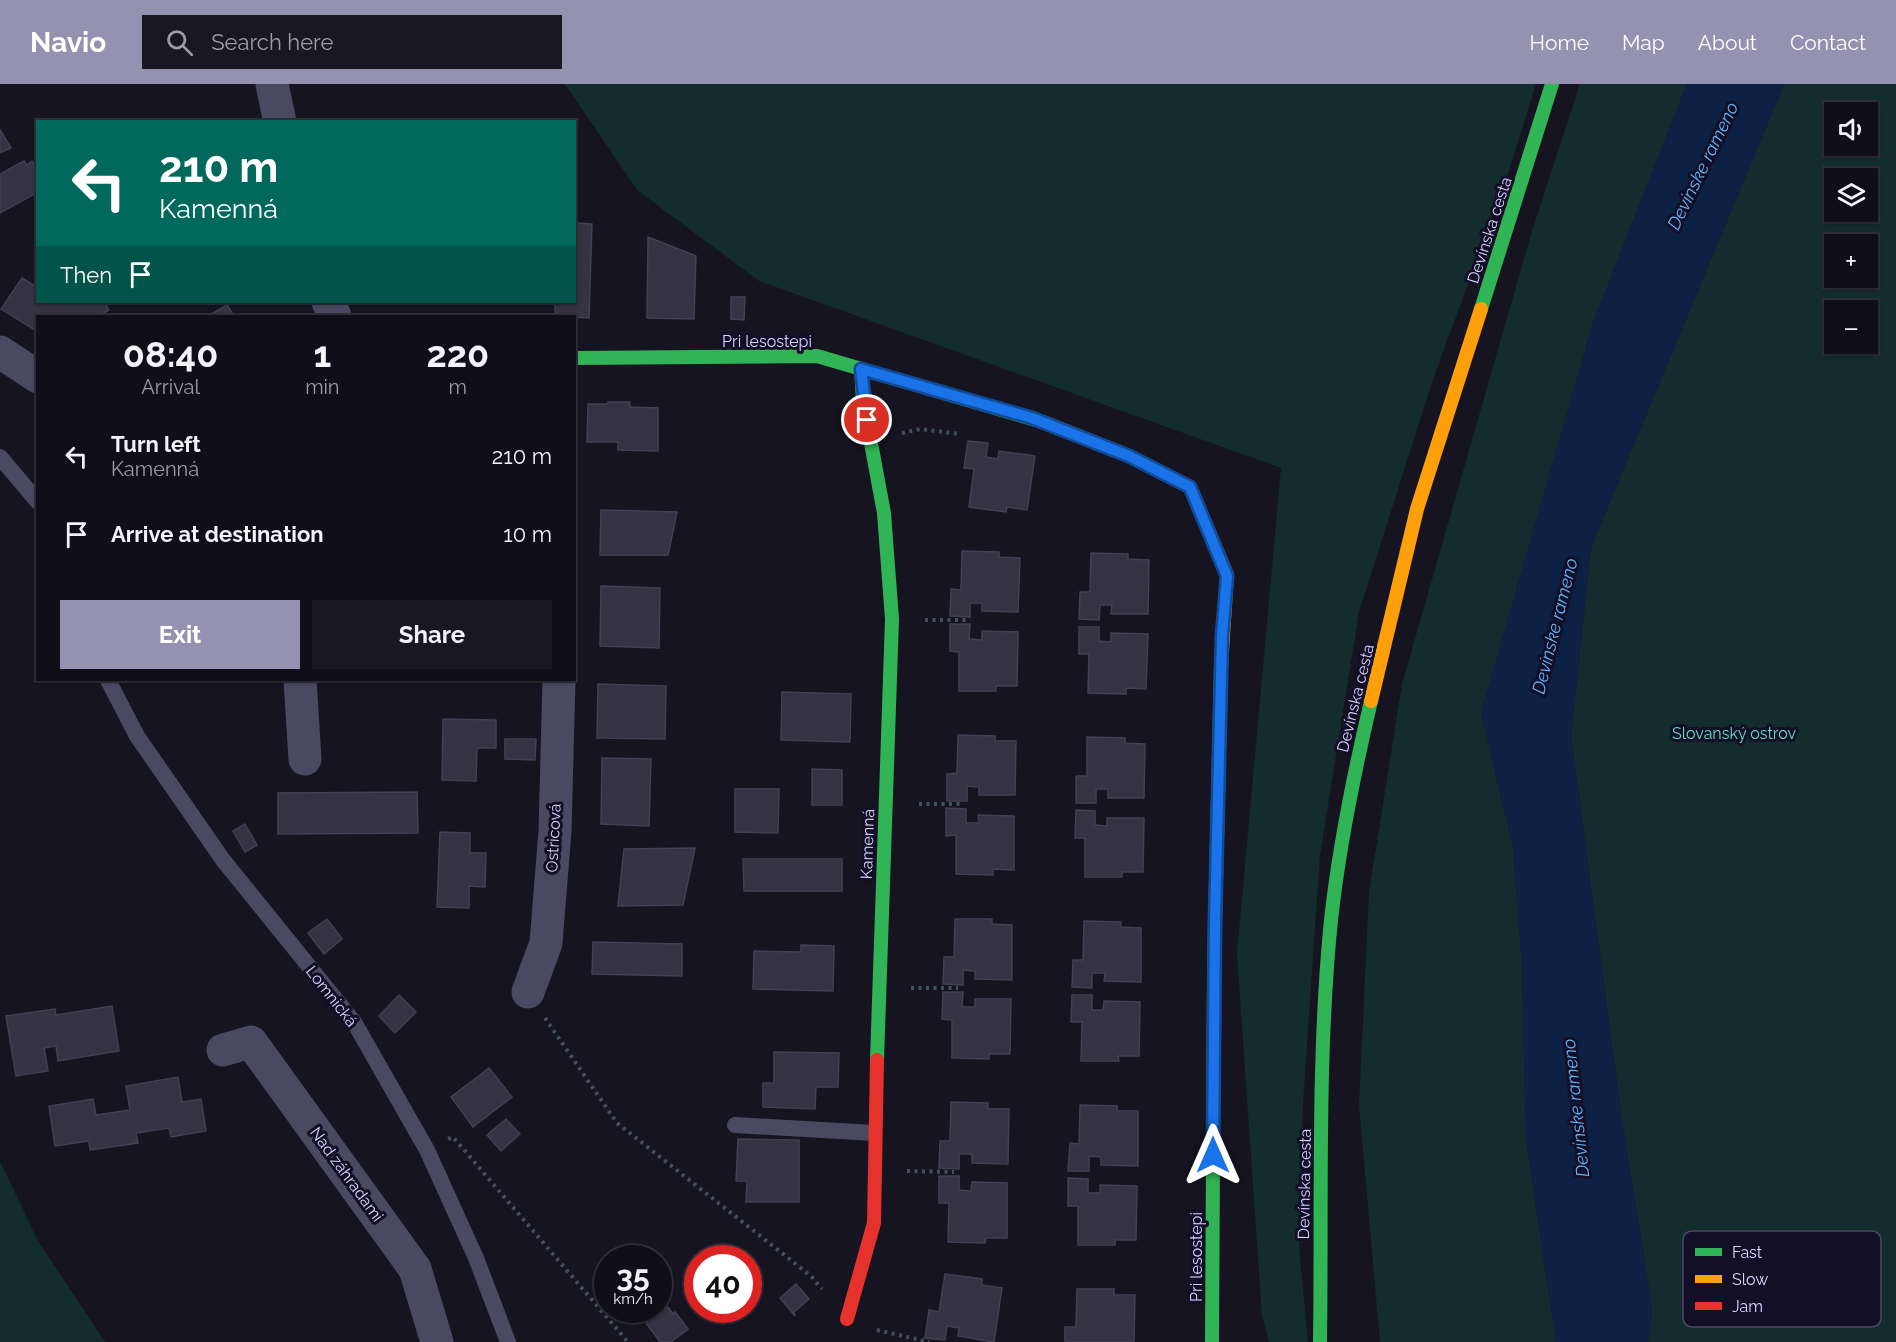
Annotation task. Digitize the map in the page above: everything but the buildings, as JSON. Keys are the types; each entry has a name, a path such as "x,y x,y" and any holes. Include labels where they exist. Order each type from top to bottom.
{"street":[{"path":"272,84 280,120"},
{"name":"Devínska cesta","path":"1320,1342 1323,1070 1331,920 1354,772 1417,509 1552,84"},
{"path":"0,352 36,376"},
{"name":"Pri lesostepi","path":"576,358 817,356 1032,418 1129,456 1190,487 1227,576 1222,636 1214,969 1212,1342"},
{"name":"Kamenná","path":"847,1319 874,1223 874,1133 892,619 885,513 863,400 861,369"},
{"path":"300,681 305,759"},
{"name":"Ostricová","path":"528,992 546,943 555,831 559,681"},
{"name":"Nad záhradami","path":"223,1050 251,1042 416,1269 436,1342"}],"lane":[{"path":"0,457 36,500"},
{"name":"Lomnická","path":"109,681 137,736 223,860 354,1022 428,1150 476,1258 508,1342"},
{"path":"735,1125 874,1133"}],"path":[{"path":"870,441 920,429 967,435"},
{"path":"892,619 967,620"},
{"path":"885,803 963,804"},
{"path":"879,988 958,988"},
{"path":"528,992 617,1123 811,1276 847,1319 889,1334 929,1342"},
{"path":"428,1150 453,1137 628,1342"},
{"path":"874,1170 954,1172"}],"green space":[{"path":"565,84 1536,84 1503,190 1433,379 1359,612 1320,855 1303,1103 1299,1247 1308,1342 1269,1342 1262,1316 1237,954 1281,468 759,281 637,190"},
{"path":"1580,84 1687,84 1593,323 1481,713 1513,847 1522,967 1526,1139 1556,1342 1380,1342 1359,1105 1369,892 1402,684 1532,231"},
{"name":"Slovanský ostrov","path":"1784,84 1896,84 1896,1342 1648,1342 1652,1309 1621,1113 1571,736 1591,547"},
{"path":"0,1161 38,1241 105,1342 0,1342"}],"water":[{"name":"Devínske rameno","path":"1687,84 1784,84 1591,547 1571,736 1621,1113 1652,1309 1648,1342 1556,1342 1526,1139 1522,967 1513,847 1481,713 1593,323"}],"traffic: fast":[{"path":"1481,309 1552,84"},
{"path":"576,358 817,356 1043,422"},
{"path":"861,369 863,400 884,513 892,619 877,1060"},
{"path":"1212,1342 1214,969 1221,666"},
{"path":"1320,1342 1322,1078 1331,920 1353,783 1371,701"}],"traffic: slow":[{"path":"1371,701 1417,509 1481,309"},
{"path":"1043,422 1129,456 1190,487 1227,575 1221,666"}],"traffic: jam":[{"path":"847,1319 874,1223 877,1060"}],"route":[{"path":"867,420 861,369 1032,418 1129,456 1190,487 1227,576 1222,636 1215,921 1213,1155"}]}
